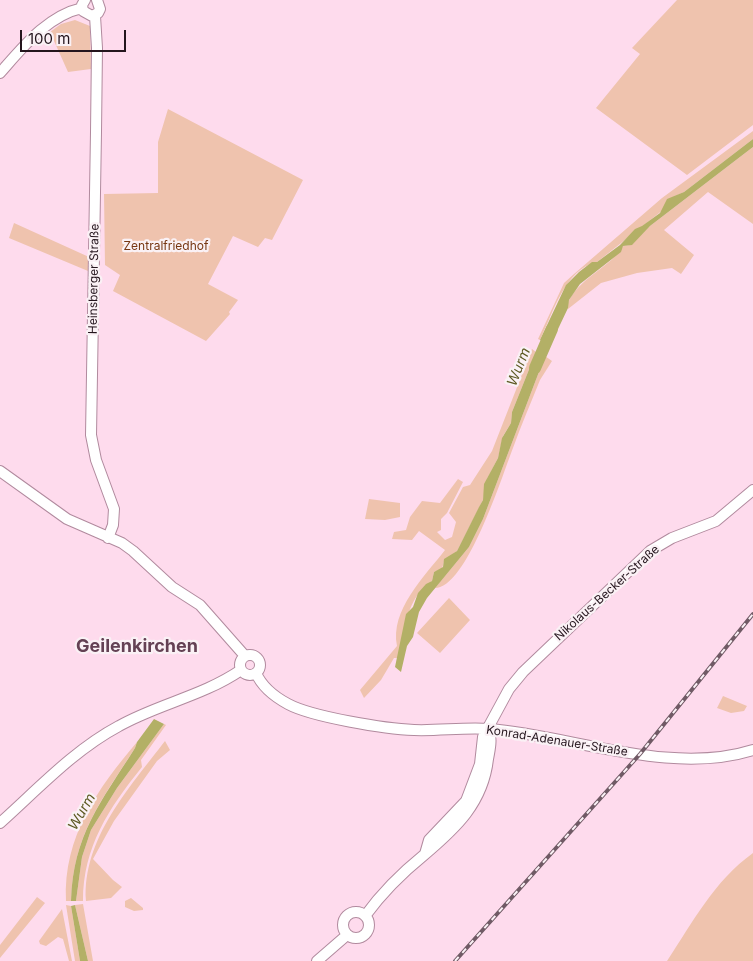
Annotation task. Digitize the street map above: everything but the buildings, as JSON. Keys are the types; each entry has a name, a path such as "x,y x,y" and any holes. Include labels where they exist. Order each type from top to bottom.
{"street":[{"name":"Heinsberger Straße","path":"97,0 100,9 95,16 96,113 91,435 96,460 114,509 114,525 108,538"},
{"path":"0,73 44,27 72,10 84,4 86,15 95,16"},
{"path":"0,471 67,519 133,551 172,588 200,606 246,656 254,656 260,666 256,673 248,675 241,670 240,664 246,656"},
{"name":"Nikolaus-Becker-Straße","path":"489,729 500,704 519,676 641,559 660,544 716,521 753,490"},
{"path":"0,823 98,738 132,719 184,699 241,670"},
{"name":"Konrad-Adenauer-Straße","path":"256,673 263,686 293,706 367,723 412,730 489,729 653,756 708,757 735,755 753,750"},
{"path":"365,916 425,854 442,841 464,818 474,804 488,765 491,738 489,729"},
{"path":"356,912 365,916 369,924 366,934 357,939 347,935 343,927 348,916 356,912"},
{"path":"318,961 347,935"}],"green space":[{"path":"677,0 753,0 753,125 687,175 596,108 640,54 632,48"},
{"path":"75,20 90,26 91,69 68,72 50,32 61,24"},
{"name":"Zentralfriedhof","path":"168,109 303,180 272,240 265,238 258,247 233,236 208,284 238,300 229,312 230,314 206,341 113,291 120,275 105,265 104,194 158,193 158,142"},
{"path":"753,131 753,139 684,192 667,200 663,210 597,262 586,266 576,273 561,294 540,340 538,339 564,283 662,198"},
{"path":"753,147 753,224 708,192 664,230 694,255 681,274 672,268 637,273 601,283 568,309 567,305 572,295 611,260 623,246 630,245 650,226"},
{"path":"14,223 89,257 88,271 9,238"},
{"path":"532,349 536,352 512,412 511,423 503,436 498,458 487,479 483,500 457,551 444,561 442,569 434,572 432,581 417,596 412,605 398,658 394,658 381,680 364,698 360,690 397,646 396,633 399,620 410,595 445,550 419,531 412,540 392,539 394,532 406,530 410,517 422,501 440,503 458,479 463,482 447,513 441,519 441,530 437,532 445,540 452,537 456,522 449,513 463,487 470,485 492,451"},
{"path":"545,356 552,361 540,380 482,528 459,570 447,583 435,588 469,547 483,519"},
{"path":"369,499 400,503 400,517 385,520 365,519"},
{"path":"449,598 470,620 440,653 417,633"},
{"path":"723,696 747,706 744,711 731,713 717,708"},
{"path":"164,724 166,725 141,760 142,767 119,798 100,829 88,863 84,881 83,901 76,901 82,857 91,830 117,788"},
{"path":"165,741 170,750 157,761 114,821 93,859 122,887 111,898 86,901 87,878 92,856 100,835 124,795"},
{"path":"137,742 91,820 77,857 71,901 66,901 70,856 77,835 86,815 109,777"},
{"path":"753,853 753,961 667,961 695,917 716,889 739,864"},
{"path":"37,897 45,903 0,958 0,945"},
{"path":"131,898 143,910 134,911 125,907 125,901"},
{"path":"83,904 93,961 88,961 75,905"},
{"path":"66,905 71,906 80,961 75,961"},
{"path":"62,909 72,961 69,961 63,939 58,937 46,946 40,944 39,941"}],"shaded area":[{"path":"753,139 753,147 650,226 632,245 623,246 621,252 580,284 569,300 568,308 550,346 540,340 566,285 579,272 592,262 597,262 620,245 635,229 660,213 667,199 684,192"},
{"path":"536,352 545,356 483,519 469,547 427,598 419,612 413,637 407,646 401,672 395,667 406,614 413,607 418,593 426,584 432,581 434,572 443,567 444,559 457,551 483,500 484,484 498,458 502,438 511,423 512,412"},
{"path":"154,719 164,724 117,788 91,830 82,857 76,901 71,901 77,857 91,820 137,742"},
{"path":"75,905 88,961 80,961 71,906"}],"waterway":[{"name":"Wurm","path":"535,368 552,329"}],"railway":[{"path":"455,961 640,754 753,614"}],"district":[{"name":"Geilenkirchen","path":"137,647"}]}
